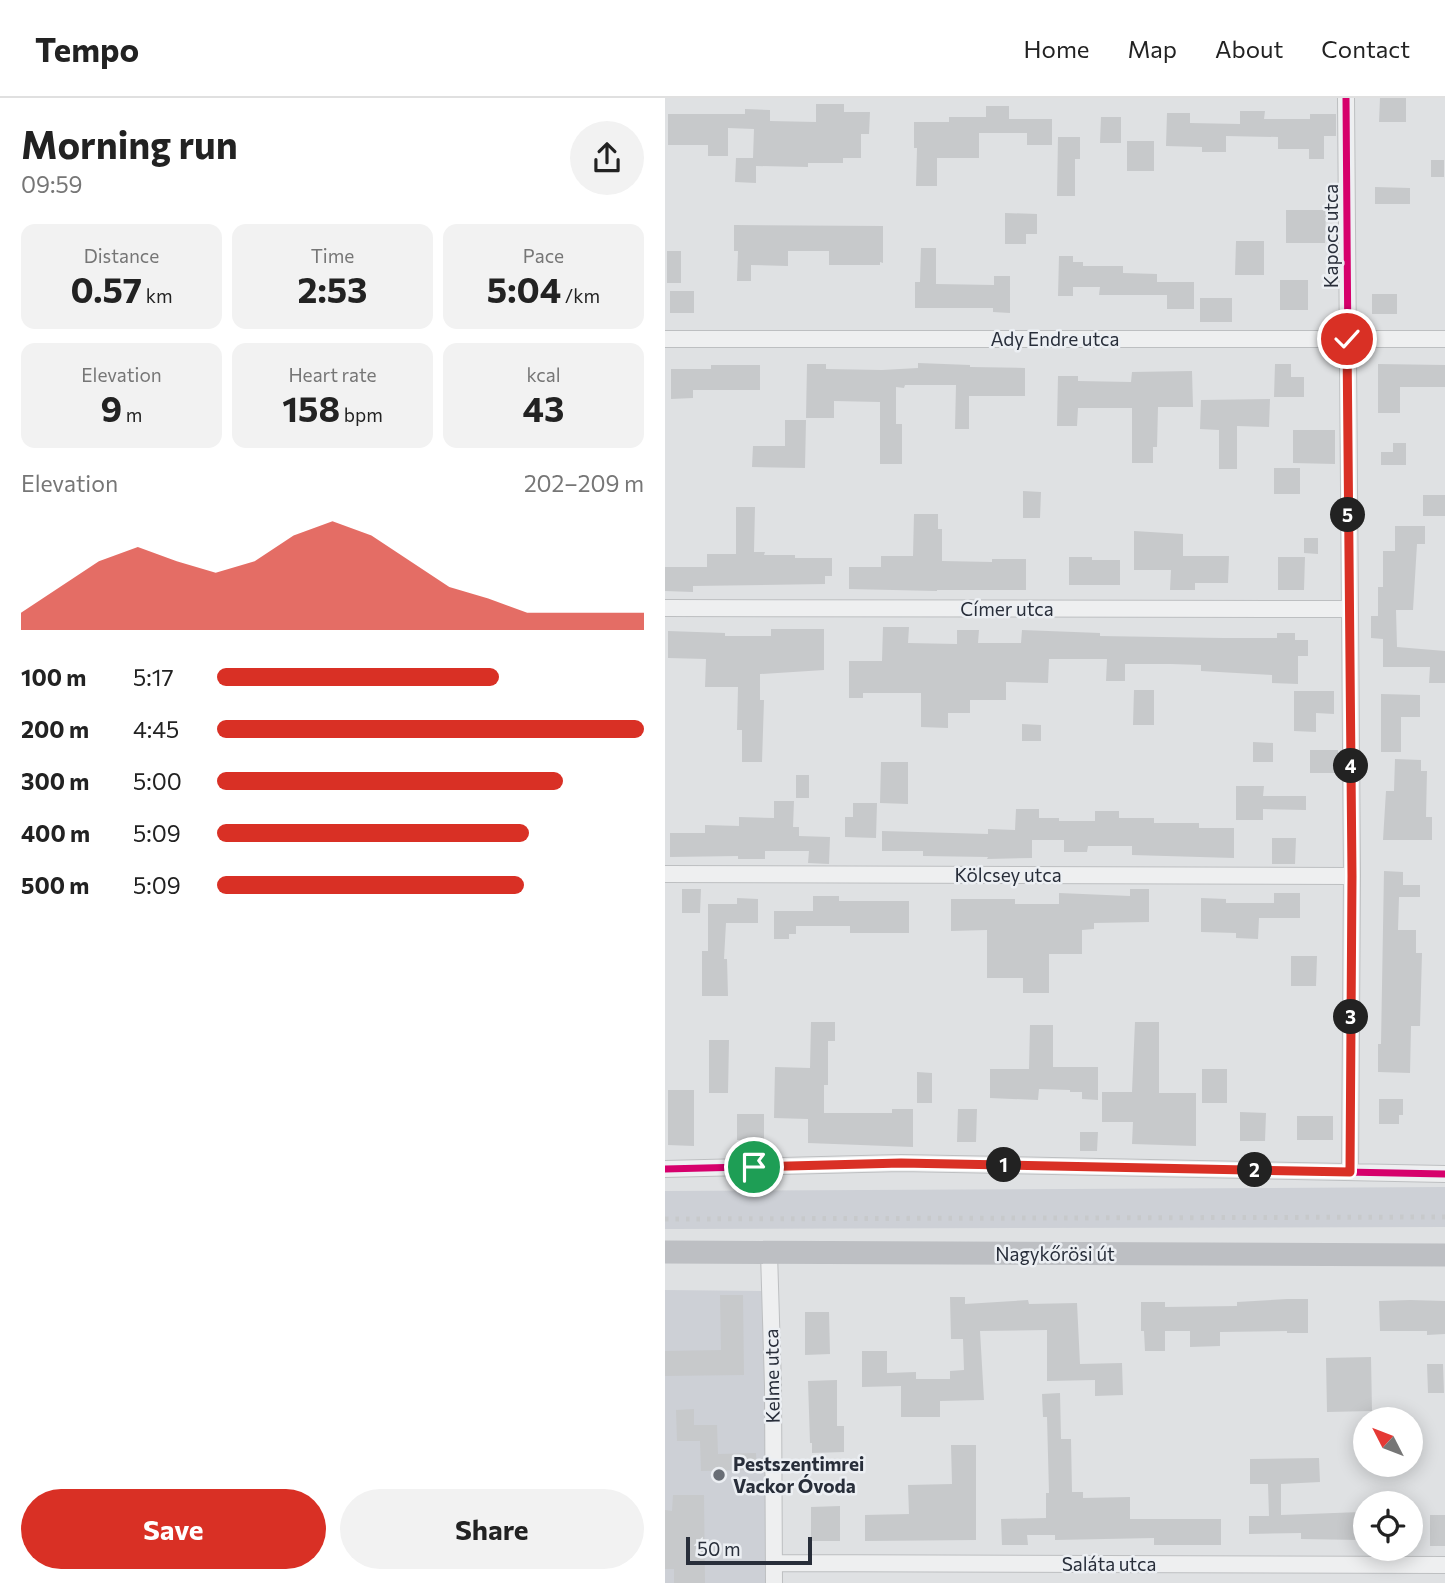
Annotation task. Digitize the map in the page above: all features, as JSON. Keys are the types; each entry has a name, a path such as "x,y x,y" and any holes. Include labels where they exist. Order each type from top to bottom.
{"main road":[{"name":"Nagykőrösi út","path":"665,1252 1445,1255"}],"street":[{"name":"Kapocs utca","path":"1346,98 1352,876 1350,1172"},
{"name":"Ady Endre utca","path":"665,338 1445,339"},
{"name":"Címer utca","path":"665,608 1349,609"},
{"name":"Kölcsey utca","path":"665,874 1352,876"},
{"path":"665,1169 901,1163 1445,1174"},
{"name":"Kelme utca","path":"769,1253 774,1583"},
{"name":"Saláta utca","path":"774,1563 1445,1565"}],"shaded area":[{"path":"1445,1187 1445,1227 665,1229 665,1191"},
{"name":"Pestszentimrei Vackor Óvoda","path":"665,1290 770,1291 774,1583 665,1583"}],"building":[{"path":"1380,98 1406,98 1406,122 1379,122"},
{"path":"816,104 844,104 844,112 870,112 869,134 861,134 861,158 843,158 843,163 808,163 808,167 756,166 756,183 735,182 736,158 753,158 754,129 728,128 728,156 708,156 708,145 668,145 668,114 745,114 745,109 770,110 770,121 816,122"},
{"path":"986,106 1009,106 1009,119 1052,119 1052,145 1027,145 1027,133 979,133 979,158 937,158 937,186 916,186 917,148 914,148 914,122 949,122 949,117 986,117"},
{"path":"1240,111 1265,111 1264,119 1310,119 1310,114 1336,114 1336,136 1324,136 1324,159 1309,159 1309,149 1278,149 1278,137 1226,136 1226,152 1202,152 1202,147 1166,146 1167,113 1190,113 1190,123 1240,124"},
{"path":"1101,117 1121,117 1121,143 1100,143"},
{"path":"1058,137 1080,137 1080,159 1075,159 1075,196 1057,196"},
{"path":"1127,141 1154,141 1154,171 1127,171"},
{"path":"1431,160 1444,160 1444,177 1431,177"},
{"path":"1375,187 1410,188 1410,204 1375,204"},
{"path":"1286,210 1326,210 1325,243 1286,243"},
{"path":"1005,213 1037,214 1037,234 1026,234 1026,244 1005,244"},
{"path":"734,225 883,226 883,263 829,265 829,251 788,251 788,266 751,265 751,281 737,281 738,251 734,251"},
{"path":"1236,241 1264,241 1264,275 1235,275"},
{"path":"921,248 936,248 936,284 994,285 994,276 1010,276 1010,313 993,312 993,308 915,308 915,282 920,282"},
{"path":"667,251 681,251 681,283 667,283"},
{"path":"1059,256 1073,256 1073,262 1083,262 1083,266 1123,266 1123,273 1157,274 1157,282 1194,282 1194,309 1167,309 1167,295 1099,295 1100,287 1073,287 1073,296 1058,296"},
{"path":"1280,280 1308,280 1308,310 1280,310"},
{"path":"670,291 694,291 694,313 670,313"},
{"path":"1372,294 1397,294 1397,314 1372,314"},
{"path":"1200,298 1232,298 1232,322 1200,322"},
{"path":"918,363 1025,368 1025,396 969,396 969,429 955,429 956,385 896,387 896,424 902,424 902,464 880,464 880,402 834,401 834,418 806,418 807,364 826,364 826,369 882,370 918,368"},
{"path":"1275,364 1291,364 1291,377 1304,377 1304,397 1274,397"},
{"path":"1378,364 1445,365 1445,387 1400,387 1400,413 1378,413"},
{"path":"711,365 760,365 760,390 693,390 693,398 671,399 671,369 711,369"},
{"path":"1192,371 1193,407 1158,407 1157,447 1153,447 1153,463 1132,463 1132,408 1078,408 1077,426 1057,426 1058,376 1078,376 1078,381 1131,382 1132,372"},
{"path":"1270,399 1269,427 1237,426 1237,469 1219,469 1219,430 1200,429 1201,400"},
{"path":"785,420 806,420 805,468 752,467 753,446 785,446"},
{"path":"1293,430 1335,430 1335,464 1293,463"},
{"path":"1393,443 1406,443 1406,465 1381,465 1381,452 1393,452"},
{"path":"1274,468 1300,468 1300,494 1274,494"},
{"path":"1023,491 1041,492 1040,518 1023,518"},
{"path":"1423,495 1445,495 1445,516 1423,516"},
{"path":"736,507 755,507 754,552 765,552 764,555 795,555 795,558 832,558 832,576 825,576 825,584 693,586 693,592 665,591 665,567 707,567 707,554 736,554"},
{"path":"914,514 938,514 938,529 942,529 942,561 992,562 992,559 1026,559 1026,590 849,589 849,567 881,567 881,556 913,556"},
{"path":"1395,526 1425,526 1425,544 1417,544 1413,610 1396,610 1397,647 1445,651 1445,683 1429,683 1430,667 1383,667 1383,639 1371,638 1371,616 1378,616 1378,587 1383,587 1383,551 1395,551"},
{"path":"1134,531 1183,534 1183,556 1229,556 1228,583 1195,583 1195,590 1170,590 1171,570 1134,570"},
{"path":"1304,538 1318,538 1318,554 1304,553"},
{"path":"1069,557 1120,560 1120,585 1069,585"},
{"path":"1278,557 1305,557 1304,590 1278,590"},
{"path":"883,627 909,627 908,643 957,644 957,630 979,630 978,643 1021,643 1022,630 1100,633 1100,636 1223,638 1277,638 1277,633 1295,633 1295,640 1308,640 1308,656 1298,656 1298,684 1272,683 1272,675 1201,671 1201,665 1171,664 1125,664 1125,681 1106,681 1107,659 1049,659 1048,683 1006,682 1006,700 970,700 970,713 948,713 948,728 921,727 921,693 863,693 863,698 849,698 849,661 882,661"},
{"path":"771,629 824,629 824,670 760,674 760,700 764,700 762,762 742,762 742,730 737,730 738,687 705,687 706,659 668,658 668,631 725,633 725,636 771,636"},
{"path":"1134,690 1154,690 1154,725 1133,725"},
{"path":"1294,691 1334,691 1334,714 1316,713 1316,732 1294,731"},
{"path":"1381,694 1420,695 1420,717 1401,717 1401,752 1381,752"},
{"path":"1022,724 1041,725 1041,741 1022,741"},
{"path":"1253,742 1273,743 1273,762 1253,762"},
{"path":"1310,750 1338,750 1338,773 1310,773"},
{"path":"1395,759 1421,760 1421,771 1427,771 1426,817 1432,817 1432,840 1383,840 1386,791 1394,791"},
{"path":"881,762 908,762 908,804 880,803"},
{"path":"796,775 809,775 809,798 796,798"},
{"path":"1236,786 1264,786 1263,796 1306,796 1306,810 1263,809 1263,820 1236,820"},
{"path":"774,801 794,801 793,827 799,827 799,836 830,837 829,864 808,863 809,851 765,851 765,859 738,859 738,856 670,857 670,833 705,833 705,825 739,826 739,817 774,818"},
{"path":"853,803 877,803 876,838 845,837 845,817 853,817"},
{"path":"1016,809 1039,809 1039,818 1059,818 1059,821 1095,821 1095,811 1119,811 1119,818 1154,818 1154,823 1199,823 1199,828 1234,828 1234,858 1132,855 1132,846 1088,846 1087,852 1064,852 1064,840 1032,840 1032,858 987,859 988,857 923,856 923,851 882,851 882,831 988,834 988,829 1015,830"},
{"path":"1272,838 1296,838 1295,864 1272,864"},
{"path":"1384,871 1403,872 1403,885 1420,885 1420,897 1399,897 1398,930 1416,930 1416,953 1422,953 1420,1026 1411,1026 1410,1073 1378,1072 1378,1044 1381,1044"},
{"path":"682,889 701,889 700,913 682,913"},
{"path":"1130,889 1149,889 1149,922 1094,923 1094,929 1082,930 1082,954 1049,954 1049,993 1023,993 1023,978 987,978 987,930 951,931 951,899 1015,899 1015,904 1059,904 1059,893 1130,896"},
{"path":"1274,893 1300,893 1300,918 1259,918 1258,939 1236,938 1236,933 1201,932 1201,898 1226,899 1226,903 1274,903"},
{"path":"813,896 839,896 839,901 909,901 909,933 850,933 850,926 796,926 796,934 789,934 789,939 774,939 774,911 813,911"},
{"path":"737,898 758,899 758,923 726,923 724,959 727,959 728,996 702,996 702,951 708,951 708,904 737,904"},
{"path":"1291,956 1317,956 1316,986 1291,986"},
{"path":"811,1022 835,1022 835,1041 828,1041 828,1085 824,1085 824,1113 892,1113 892,1109 913,1109 913,1147 808,1143 808,1119 774,1118 775,1067 810,1068"},
{"path":"1135,1022 1159,1022 1159,1093 1196,1093 1196,1146 1132,1144 1133,1122 1102,1122 1102,1092 1132,1092"},
{"path":"1030,1025 1053,1025 1053,1067 1098,1067 1098,1100 1082,1099 1082,1092 1039,1089 1038,1100 990,1098 990,1069 1029,1069"},
{"path":"709,1040 729,1040 728,1093 709,1093"},
{"path":"1202,1069 1227,1069 1227,1103 1202,1103"},
{"path":"917,1072 932,1073 932,1103 917,1103"},
{"path":"668,1090 694,1090 694,1146 668,1145"},
{"path":"1379,1099 1403,1099 1403,1115 1399,1115 1399,1124 1379,1124"},
{"path":"958,1109 977,1109 976,1142 957,1142"},
{"path":"1240,1112 1266,1113 1265,1141 1240,1141"},
{"path":"737,1114 764,1114 764,1140 737,1140"},
{"path":"1297,1116 1333,1116 1333,1140 1297,1140"},
{"path":"1080,1132 1098,1132 1097,1151 1080,1151"},
{"path":"720,1295 743,1295 744,1375 665,1376 665,1351 721,1350"},
{"path":"950,1297 965,1297 965,1304 1028,1300 1029,1304 1077,1303 1080,1364 1122,1363 1123,1395 1095,1396 1095,1380 1047,1381 1047,1330 980,1331 984,1400 940,1401 940,1417 901,1417 901,1386 862,1387 862,1351 887,1351 887,1373 916,1372 916,1379 950,1379 950,1371 964,1370 963,1339 951,1339"},
{"path":"1308,1299 1308,1333 1220,1332 1220,1346 1190,1347 1190,1331 1165,1331 1165,1351 1145,1351 1144,1331 1141,1331 1141,1302 1165,1302 1165,1307 1237,1306 1237,1302"},
{"path":"1379,1301 1445,1301 1445,1334 1427,1335 1427,1331 1380,1331"},
{"path":"805,1312 829,1312 830,1354 805,1355"},
{"path":"1371,1357 1372,1407 1353,1407 1353,1411 1327,1412 1326,1358"},
{"path":"1427,1364 1443,1364 1444,1393 1428,1393"},
{"path":"837,1380 837,1426 844,1426 844,1452 812,1453 808,1381"},
{"path":"1060,1393 1061,1439 1071,1439 1072,1492 1083,1492 1083,1498 1130,1497 1130,1519 1221,1519 1221,1545 1154,1545 1154,1538 1055,1540 1055,1535 1027,1535 1028,1545 1002,1545 1001,1519 1046,1518 1046,1493 1049,1493 1047,1417 1043,1417 1042,1394"},
{"path":"694,1409 694,1425 717,1425 718,1454 756,1453 757,1470 701,1471 700,1441 677,1441 676,1410"},
{"path":"951,1445 976,1445 976,1540 865,1541 865,1515 909,1514 908,1485 952,1484"},
{"path":"1319,1458 1320,1482 1281,1484 1281,1515 1353,1512 1353,1540 1301,1539 1301,1533 1249,1534 1249,1516 1269,1516 1268,1484 1250,1484 1250,1459"},
{"name":"Pestszentimrei Vackor Óvoda","path":"673,1495 704,1495 705,1583 674,1583 674,1569 665,1569 665,1510 672,1511"},
{"path":"840,1506 840,1541 811,1541 811,1507"},
{"path":"1430,1515 1445,1515 1445,1546 1430,1546"}],"railway":[{"path":"665,1219 1445,1217"}],"cycle path":[{"path":"1346,98 1352,876 1350,1172"},
{"path":"665,1169 901,1163 1445,1174"}],"place":[{"name":"Pestszentimrei Vackor Óvoda","path":"719,1475"}],"route":[{"path":"754,1167 901,1163 1350,1172 1352,876 1347,339"}]}
